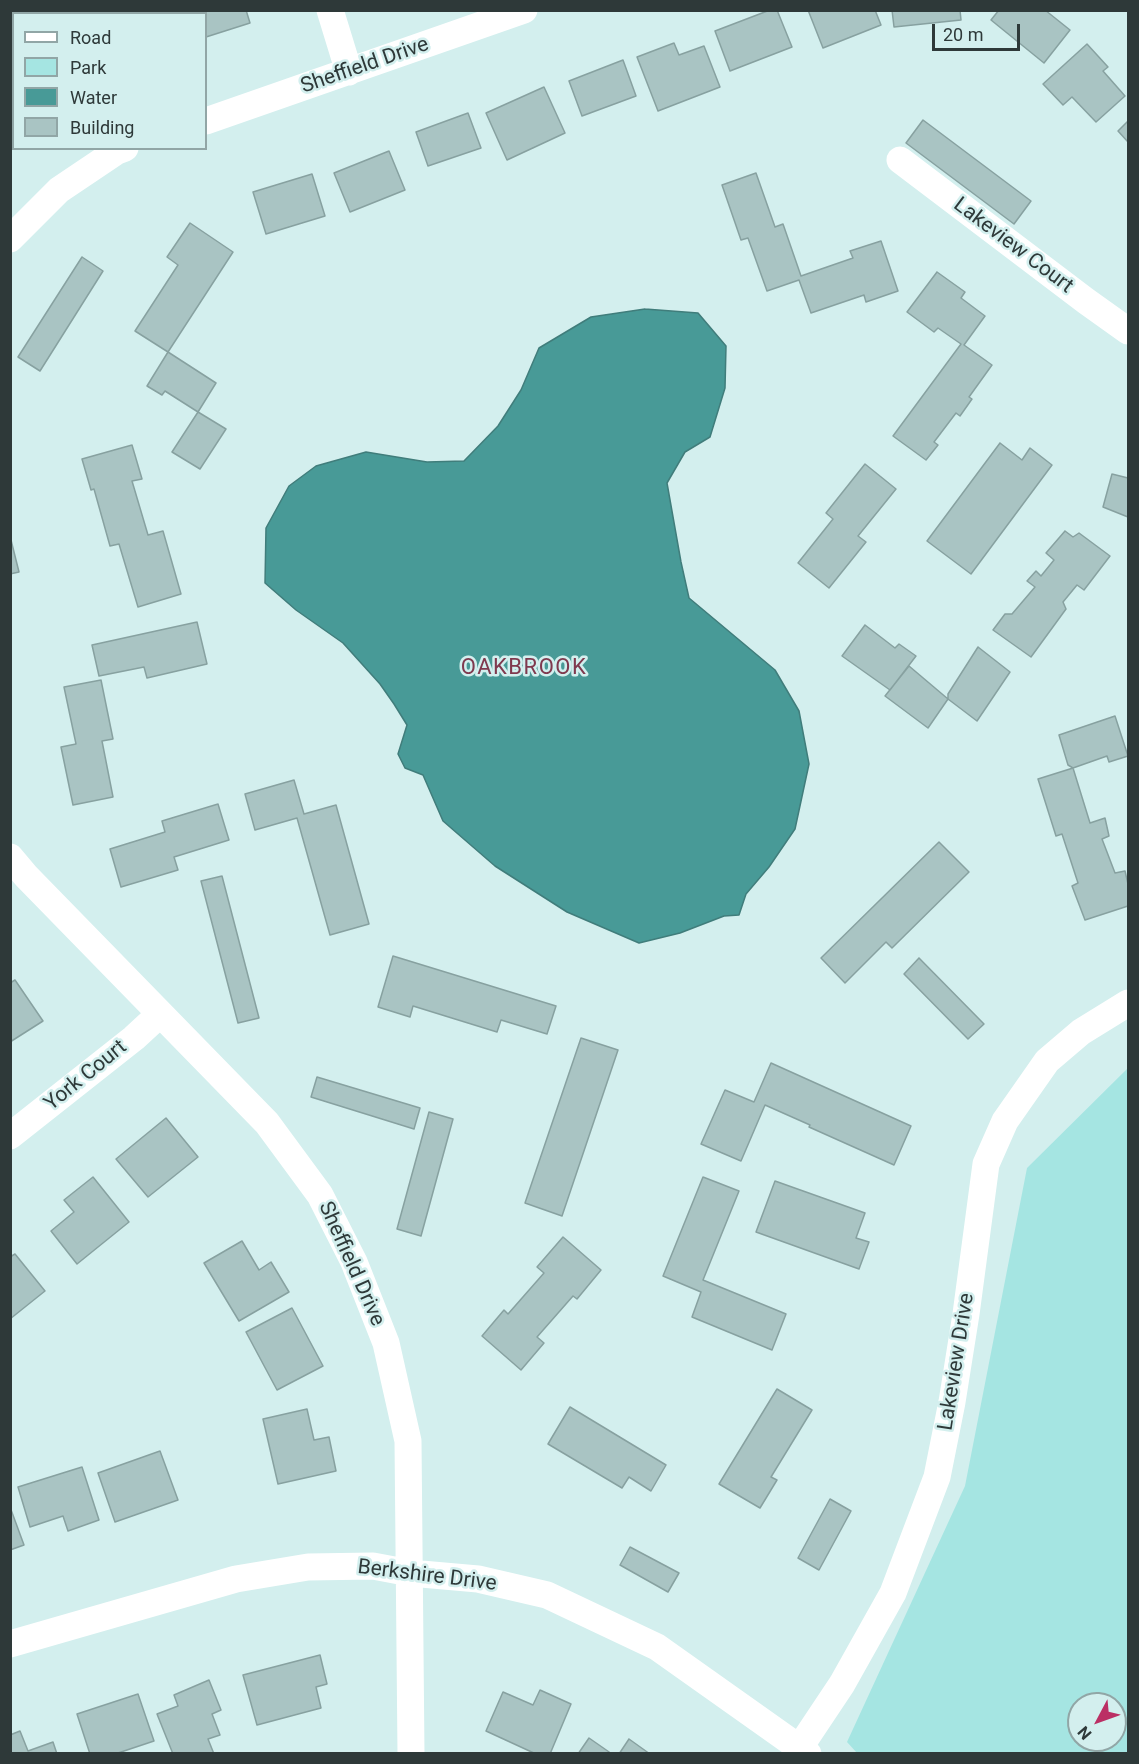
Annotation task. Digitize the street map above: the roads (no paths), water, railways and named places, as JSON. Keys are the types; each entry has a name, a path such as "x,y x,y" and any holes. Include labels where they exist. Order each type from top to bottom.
{"street":[{"path":"330,10 349,72"},
{"name":"Sheffield Drive","path":"207,121 524,10"},
{"path":"10,240 58,190 120,150"},
{"name":"Lakeview Court","path":"900,160 1128,331"},
{"name":"Sheffield Drive","path":"10,857 267,1123 320,1195 354,1262 386,1343 408,1442 411,1754"},
{"name":"Lakeview Drive","path":"804,1750 893,1593 938,1477 966,1314 986,1164 1005,1121 1047,1061 1081,1032 1128,1003"},
{"name":"York Court","path":"10,1136 134,1038 160,1014"},
{"name":"Berkshire Drive","path":"10,1644 236,1579 308,1568 373,1566 410,1573 478,1579 547,1595 657,1647 804,1750"}],"water":[{"path":"645,309 698,313 726,346 725,388 710,437 685,452 667,483 681,562 689,598 775,670 799,711 809,764 795,829 769,867 746,894 739,915 724,916 680,933 639,943 567,912 495,866 443,821 423,775 405,768 398,754 407,725 380,684 343,643 296,610 265,583 266,528 289,486 316,466 366,452 427,462 464,461 498,426 521,390 539,348 591,317"}],"district":[{"name":"OAKBROOK","path":"524,668"}]}
